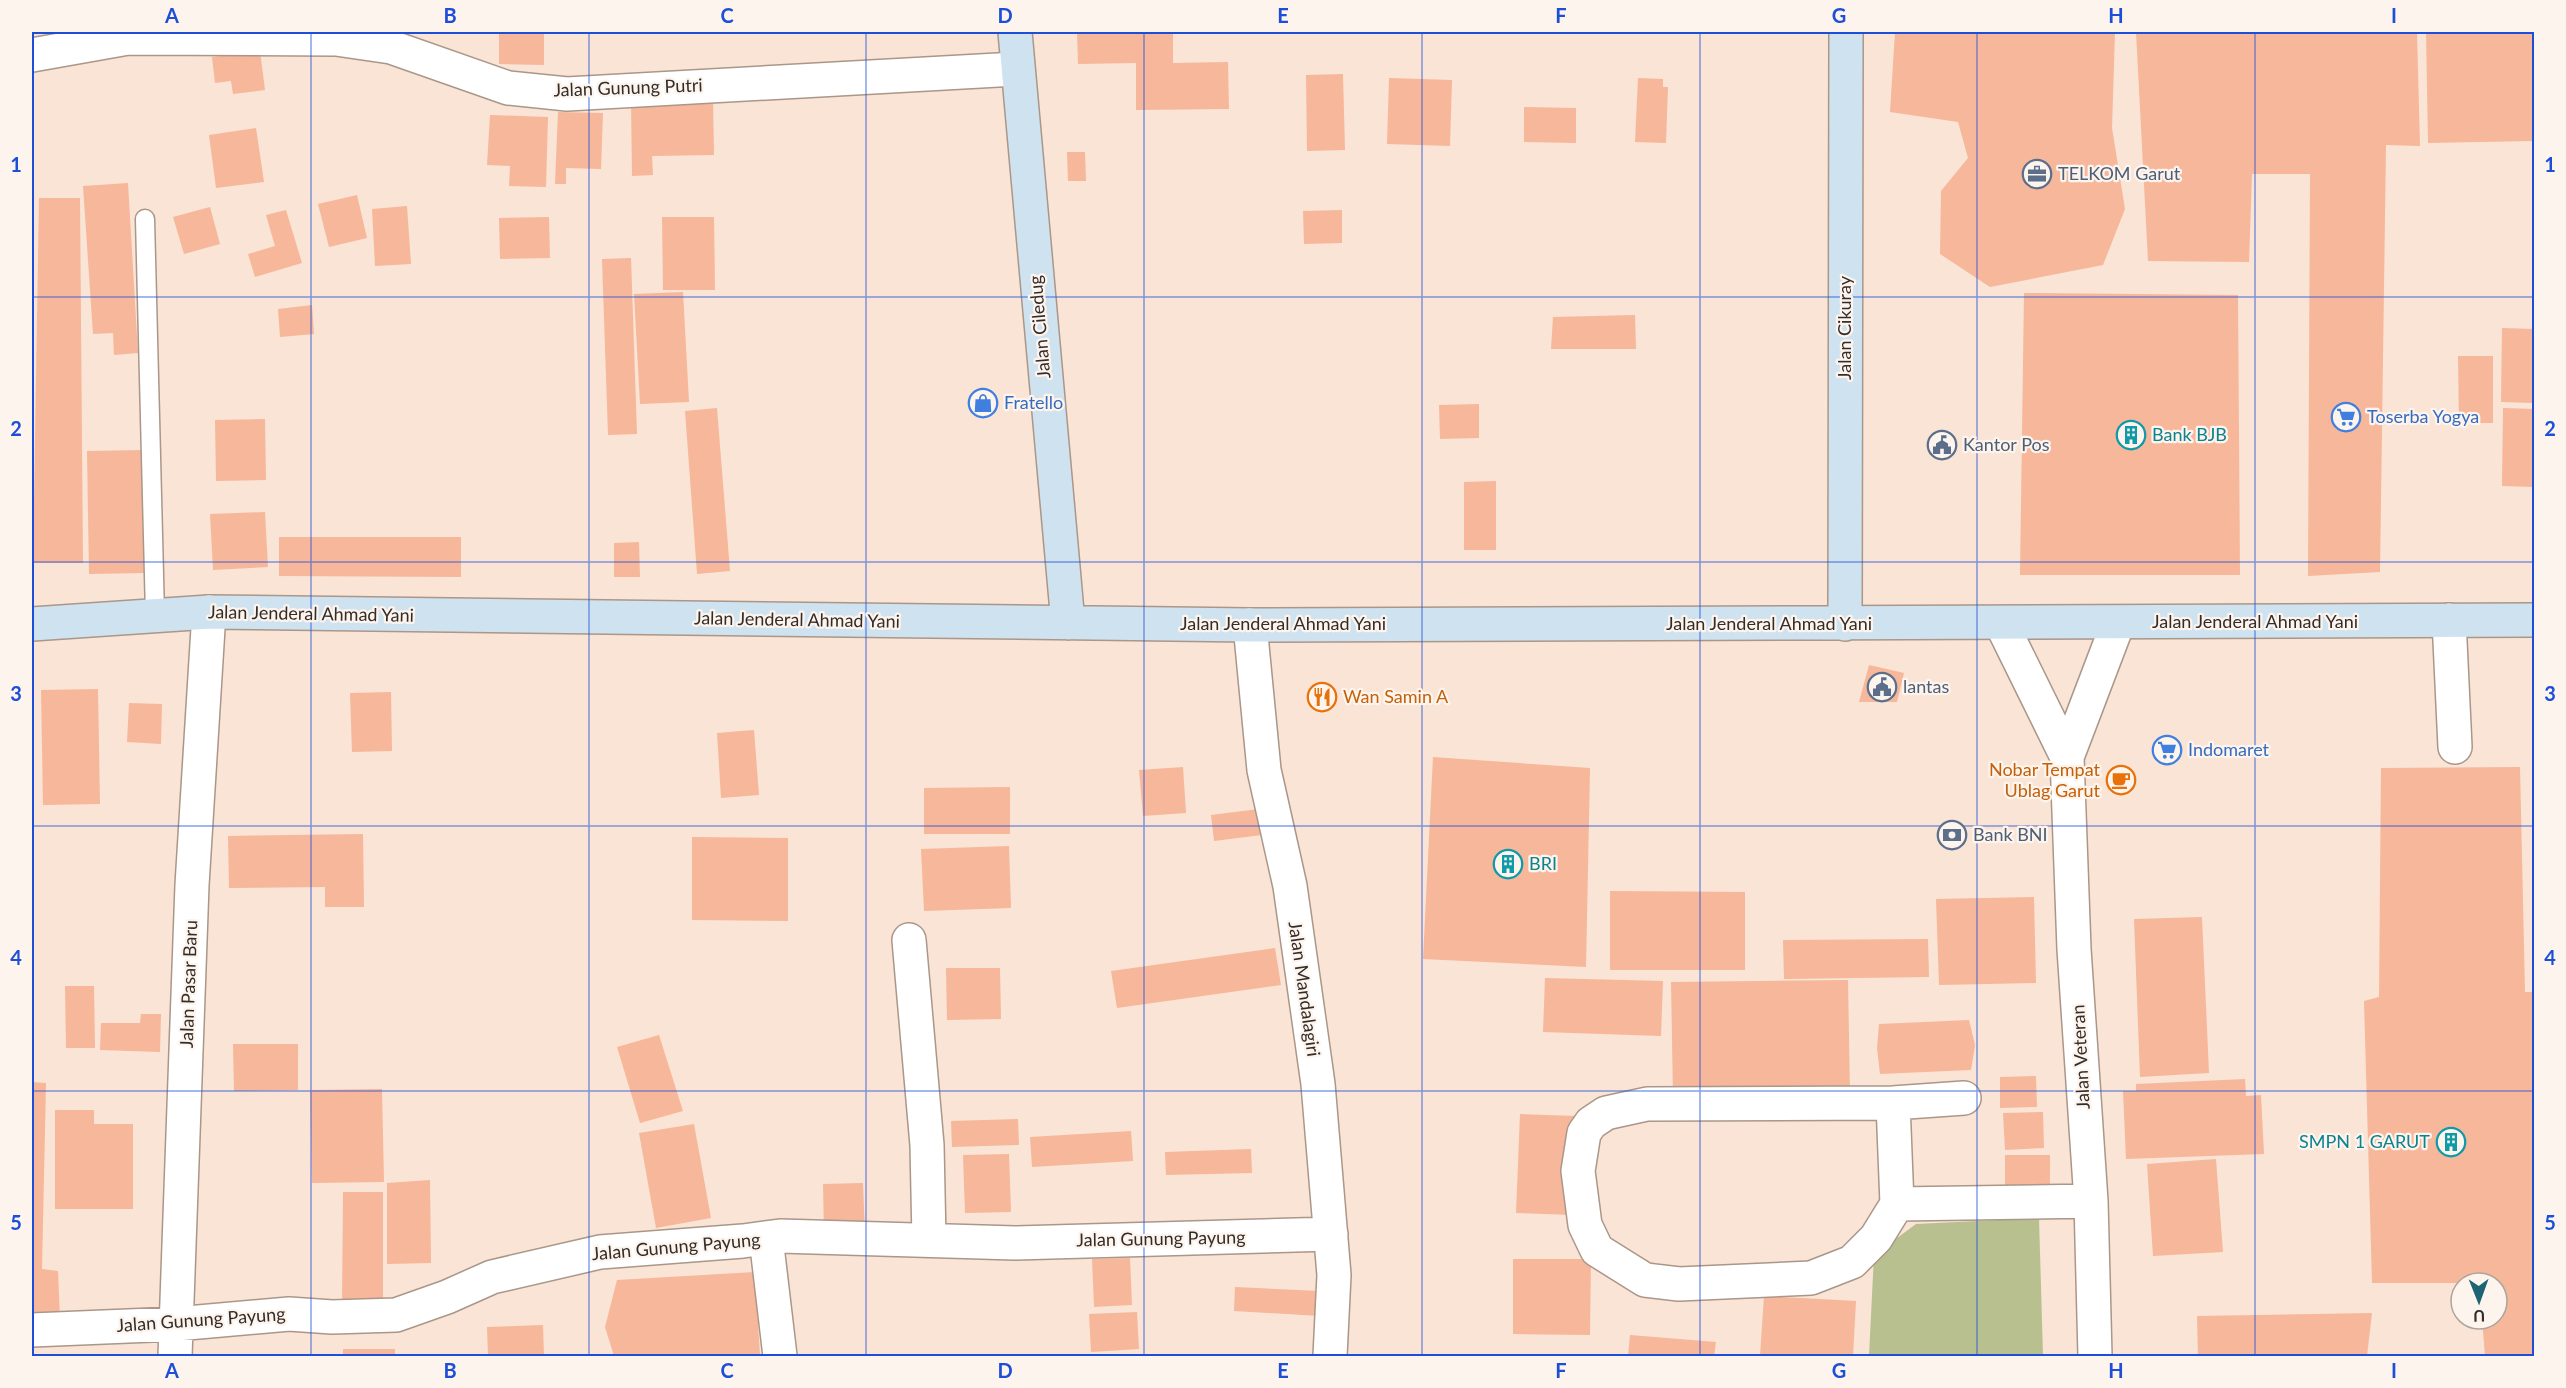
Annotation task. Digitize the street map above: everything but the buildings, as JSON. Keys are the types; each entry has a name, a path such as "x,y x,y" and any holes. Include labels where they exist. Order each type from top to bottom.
{"main road":[{"name":"Jalan Ciledug","path":"1015,32 1068,623"},
{"name":"Jalan Cikuray","path":"1845,624 1846,32"},
{"name":"Jalan Jenderal Ahmad Yani","path":"32,624 209,612 1250,625 2535,620"}],"street":[{"name":"Jalan Gunung Putri","path":"32,55 128,38 336,39 391,47 508,88 567,94 1017,69"},
{"name":"Jalan Pasar Baru","path":"175,1356 192,885 209,612"},
{"path":"2449,620 2455,747"},
{"name":"Jalan Veteran","path":"2001,623 2067,757"},
{"name":"Jalan Veteran","path":"2095,1356 2091,1202 2074,948 2067,757 2118,623"},
{"name":"Jalan Mandalagiri","path":"1250,625 1264,770 1290,886 1318,1084 1334,1275 1330,1356"},
{"path":"909,940 927,1145 929,1240"},
{"path":"1893,1103 1897,1204 1876,1238 1852,1262 1811,1278 1679,1284 1645,1280 1597,1250 1585,1225 1578,1172 1584,1133 1591,1123 1606,1113 1647,1104 1893,1103 1964,1098"},
{"path":"1897,1204 2091,1202"},
{"name":"Jalan Gunung Payung","path":"32,1330 176,1324 289,1314 332,1317 396,1315 447,1297 492,1277 600,1252 780,1236 1015,1243 1330,1234"},
{"path":"766,1238 780,1356"}],"lane":[{"path":"145,219 155,615"}],"green space":[{"path":"2039,1218 2043,1356 1869,1356 1874,1255 1916,1224"}],"place":[{"name":"TELKOM Garut","path":"2037,174"},
{"name":"Fratello","path":"983,403"},
{"name":"Toserba Yogya","path":"2346,417"},
{"name":"Bank BJB","path":"2131,435"},
{"name":"Kantor Pos","path":"1942,445"},
{"name":"lantas","path":"1882,687"},
{"name":"Wan Samin A","path":"1322,697"},
{"name":"Indomaret","path":"2167,750"},
{"name":"Nobar Tempat Ublag Garut","path":"2121,780"},
{"name":"Bank BNI","path":"1952,835"},
{"name":"BRI","path":"1508,864"},
{"name":"SMPN 1 GARUT","path":"2451,1142"}]}
